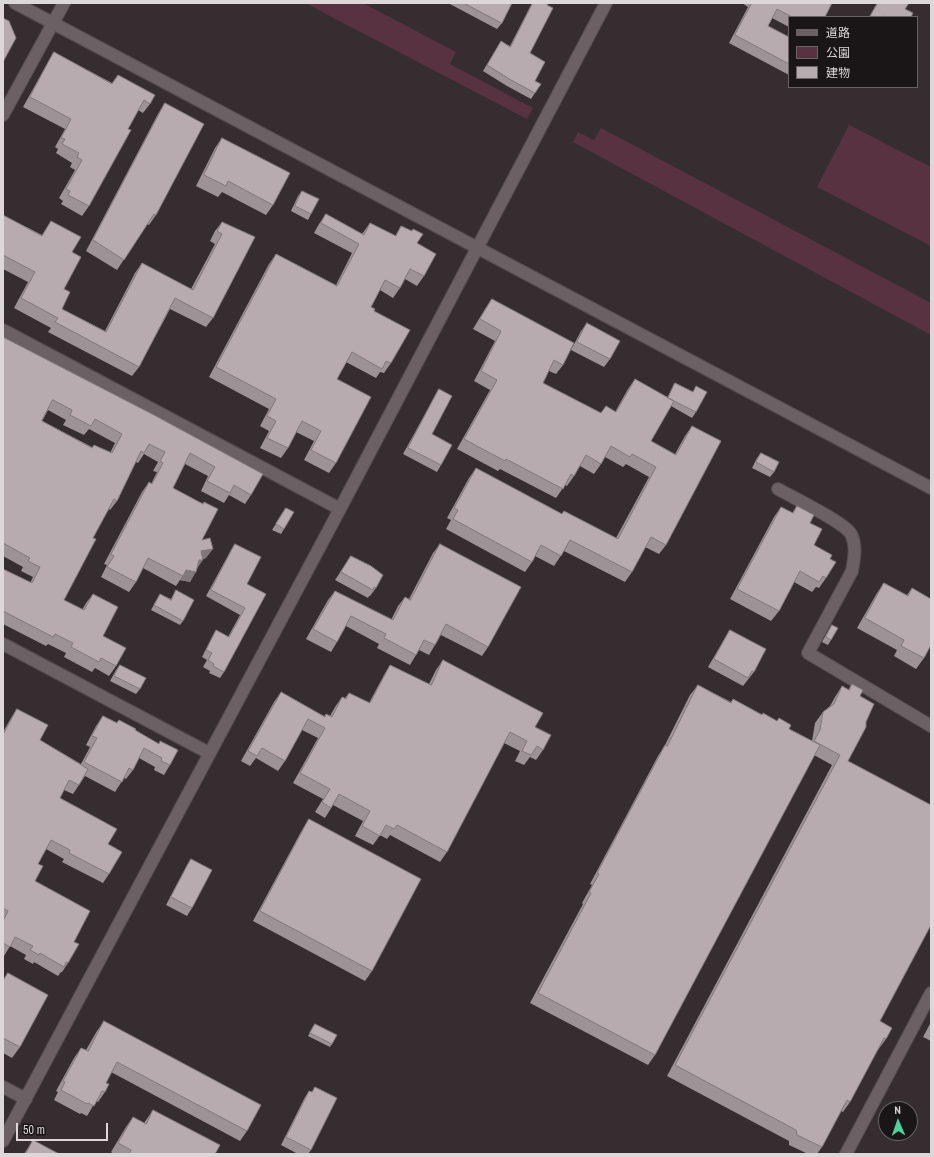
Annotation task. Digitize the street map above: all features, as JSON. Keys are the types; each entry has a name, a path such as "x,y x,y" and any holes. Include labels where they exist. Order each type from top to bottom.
{"street":[{"path":"15,3 931,488"},
{"path":"3,115 64,3"},
{"path":"3,1141 340,509 606,3"},
{"path":"3,330 340,509"},
{"path":"778,489 833,520 850,533 854,546 852,571 808,653 931,726"},
{"path":"3,644 209,753"},
{"path":"846,1154 931,993"},
{"path":"3,1087 26,1099"}],"green space":[{"path":"305,3 363,3 456,52 450,64 533,108 527,119"},
{"path":"849,125 931,167 931,246 817,187"},
{"path":"601,128 931,303 931,335 573,142 578,132 594,140"}],"building":[{"path":"464,3 512,3 502,23"},
{"path":"533,3 548,3 547,5 553,8 530,53 545,62 535,81 541,84 535,93 487,65 501,41 510,47"},
{"path":"752,3 832,3 826,16 790,16 777,9 768,26 788,36 788,63 735,35"},
{"path":"878,3 909,3 905,9 913,13 912,16 871,16"},
{"path":"3,18 9,21 16,38 3,62"},
{"path":"54,52 112,84 118,75 155,95 150,104 144,100 128,129 131,130 89,206 68,195 70,191 66,189 82,160 77,157 79,153 62,144 65,139 61,138 71,119 30,97"},
{"path":"165,103 204,124 156,215 154,214 124,260 93,240"},
{"path":"222,138 290,173 273,205 228,181 226,186 204,175"},
{"path":"302,191 319,199 311,214 295,206"},
{"path":"326,214 364,235 370,223 396,236 401,226 412,231 413,229 423,234 417,243 436,254 424,276 410,269 400,288 385,280 371,307 375,309 374,311 410,330 391,363 386,361 382,369 352,352 337,379 371,397 336,463 311,450 321,431 302,421 288,448 267,438 276,421 267,416 276,399 216,367 276,254 337,286 359,244 321,223"},
{"path":"3,215 42,236 51,221 81,237 72,252 81,257 64,289 70,292 62,309 106,332 142,263 193,290 222,234 217,231 222,222 255,237 213,318 175,298 139,367 55,322 58,318 21,298 35,272 3,255"},
{"path":"492,299 574,343 563,365 554,360 543,383 601,413 606,406 616,412 635,379 674,401 651,441 676,455 692,426 721,441 666,545 651,537 632,572 570,540 561,556 541,545 532,562 453,519 458,510 454,508 476,468 562,514 564,511 618,539 656,467 632,454 630,457 611,446 601,464 586,455 574,476 571,474 563,489 464,439 497,380 481,371 501,331 480,319"},
{"path":"587,323 620,341 610,359 577,342"},
{"path":"3,337 154,415 263,474 251,495 234,485 230,493 207,481 215,467 190,453 173,488 203,504 204,502 218,509 202,540 210,538 213,549 201,551 203,560 199,560 196,572 186,570 183,576 148,558 136,582 107,567 114,556 111,554 149,482 152,484 163,463 160,461 165,452 149,444 144,453 141,451 117,501 114,499 93,538 96,539 64,600 84,610 93,594 118,607 103,636 126,648 116,666 101,658 99,662 71,647 73,643 55,634 53,637 3,611 3,569 32,583 40,567 28,561 30,558 3,543","holes":["53,400 72,410 70,415 91,426 95,419 122,434 112,453 94,445 92,448 42,421"]},
{"path":"675,383 693,392 696,386 707,392 696,412 668,398"},
{"path":"439,389 452,396 432,434 452,445 441,465 408,448"},
{"path":"761,453 779,462 774,472 756,462"},
{"path":"797,506 814,515 810,523 822,529 814,545 832,555 830,559 836,562 826,578 823,576 819,582 800,571 779,611 737,589 781,507 793,513"},
{"path":"286,508 294,512 284,529 276,524"},
{"path":"235,544 261,557 247,584 266,594 224,672 213,666 214,664 208,660 212,653 206,650 216,630 229,637 245,608 211,590"},
{"path":"440,544 521,587 488,647 446,624 435,645 424,640 416,655 384,638 386,634 351,616 337,642 313,629 335,591 393,620 405,597 410,600"},
{"path":"351,556 371,566 383,575 376,588 374,587 373,590 341,572"},
{"path":"884,583 908,596 912,588 931,599 931,645 924,658 901,646 904,640 865,618"},
{"path":"176,590 194,600 183,621 154,605 160,594 171,600"},
{"path":"832,625 838,628 831,640 826,637"},
{"path":"730,630 766,649 754,672 752,671 748,678 714,659"},
{"path":"443,660 543,713 535,727 551,735 543,750 537,746 531,755 522,751 527,741 510,732 447,852 397,825 394,829 386,825 380,836 362,826 370,811 339,794 331,808 322,802 330,789 300,773 325,728 308,719 285,761 262,748 257,756 248,751 281,692 325,717 326,714 332,717 342,697 346,699 349,693 370,703 390,665 431,685"},
{"path":"120,665 146,678 140,689 114,676"},
{"path":"852,684 863,690 860,696 874,704 866,722 866,727 848,761 931,805 931,925 880,1021 892,1028 886,1039 884,1038 850,1102 847,1100 822,1147 797,1135 796,1130 675,1065 840,755 814,741 820,730 823,712 834,704 842,686 849,690"},
{"path":"698,685 731,703 733,699 762,715 763,713 777,721 779,718 791,725 789,729 820,745 655,1055 538,993 591,893 589,892 599,874 597,873 665,745 667,746"},
{"path":"17,709 48,725 40,740 88,769 79,785 69,780 60,798 117,829 108,844 122,852 109,874 69,853 70,850 51,840 38,864 43,866 35,881 90,911 74,942 79,944 64,967 40,953 39,955 30,950 33,946 15,937 10,947 3,943 3,921 8,911 3,908 3,735"},
{"path":"103,716 117,723 119,720 159,744 160,741 178,750 170,765 161,761 162,758 144,748 133,770 129,768 122,782 84,762 97,738 92,736"},
{"path":"309,819 421,879 372,971 260,911"},
{"path":"191,859 212,870 192,908 171,897"},
{"path":"8,973 48,995 20,1047 3,1038 3,981"},
{"path":"104,1021 261,1105 247,1131 117,1062 106,1083 109,1084 105,1092 102,1091 94,1106 88,1103 87,1104 61,1090 65,1082 63,1081 81,1048 88,1051"},
{"path":"315,1024 337,1035 332,1044 310,1033"},
{"path":"315,1087 337,1098 311,1150 286,1137 309,1091 312,1092"},
{"path":"153,1110 220,1145 215,1154 129,1154 131,1150 118,1143 133,1117 146,1124"},
{"path":"33,1140 59,1154 26,1154"}]}
